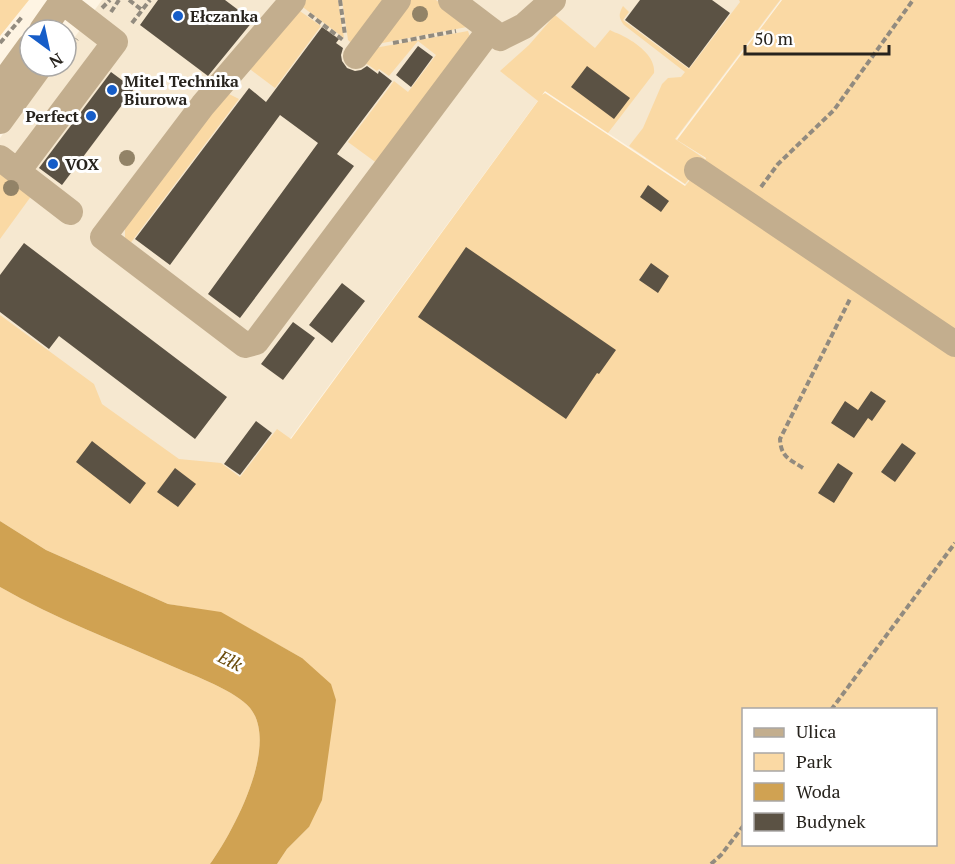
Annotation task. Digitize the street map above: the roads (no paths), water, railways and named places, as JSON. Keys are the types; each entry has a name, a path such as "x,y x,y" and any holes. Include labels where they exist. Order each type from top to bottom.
{"street":[{"path":"292,0 203,105 103,237 245,345 256,342 483,39 492,31"},
{"path":"351,49 398,0"},
{"path":"451,0 500,38 524,26 553,0"},
{"path":"45,18 72,9 115,42 9,165 70,212"},
{"path":"0,87 18,62"},
{"path":"0,121 31,78"},
{"path":"697,170 955,344"}],"water":[{"name":"Ełk","path":"0,521 46,550 168,604 221,612 302,658 331,684 336,700 322,800 309,827 287,849 277,864 210,864 241,810 257,765 260,743 258,724 250,708 215,684 64,620 0,587"}],"place":[{"name":"Ełczanka","path":"178,16"},
{"name":"Mitel Technika Biurowa","path":"112,90"},
{"name":"Perfect","path":"91,116"},
{"name":"VOX","path":"53,164"}]}
